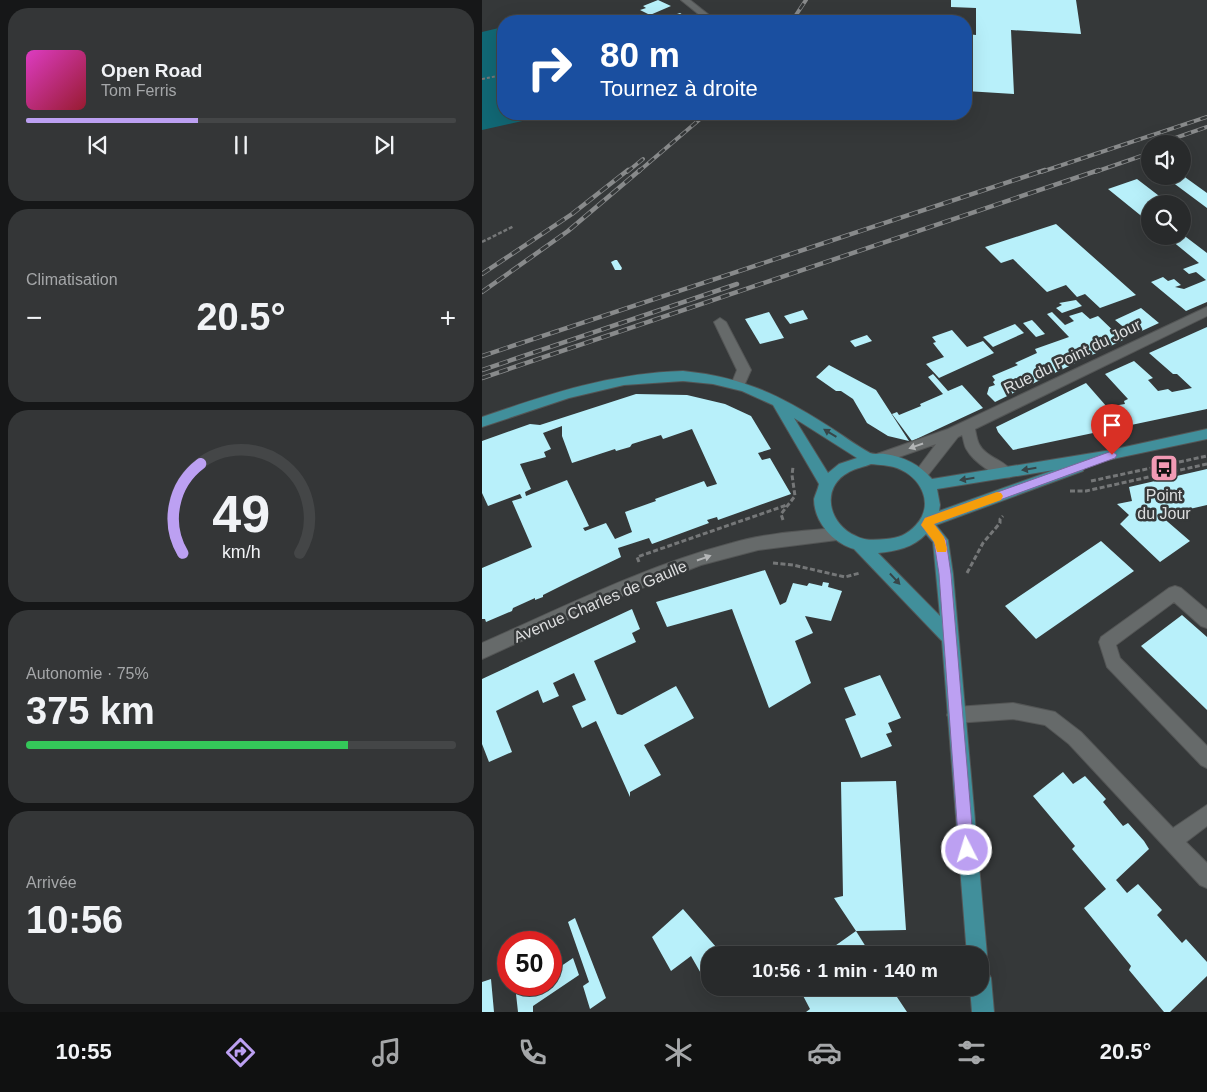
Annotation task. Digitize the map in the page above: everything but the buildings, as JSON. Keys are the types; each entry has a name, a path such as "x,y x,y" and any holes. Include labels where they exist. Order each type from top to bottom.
{"main road":[{"path":"482,422 573,391 610,382 663,376 713,379 738,385 777,402 875,459"},
{"path":"777,402 826,483"},
{"path":"924,480 1006,472 1112,455 1206,434"},
{"path":"928,523 1112,455"},
{"path":"860,545 879,547 899,544 915,537 928,523 933,509 933,497 924,480 908,467 894,461 875,459 845,466 826,483 821,496 822,509 827,522 837,534 860,545 950,638"},
{"path":"928,523 940,540 976,946"},
{"path":"982,996 983,1012"}],"street":[{"path":"685,0 705,15"},
{"name":"Rue du Point du Jour","path":"875,459 953,433 1206,310"},
{"path":"720,322 744,370 738,385"},
{"path":"967,426 973,448 984,459 1006,472"},
{"path":"924,480 953,433"},
{"name":"Avenue Charles de Gaulle","path":"482,651 646,578 732,549 788,538 837,534"},
{"path":"1206,621 1175,592 1107,642 1113,662 1206,759"},
{"path":"956,715 1013,711 1049,718 1075,738 1206,878"},
{"path":"1172,841 1206,814"}],"path":[{"path":"482,79 497,76"},
{"path":"482,242 514,226"},
{"path":"1070,470 1082,482 1104,479 1206,456"},
{"path":"1064,491 1086,491 1206,464"},
{"path":"983,543 1005,514"}],"shaded area":[{"path":"497,28 497,120 526,120 482,130 482,32"}],"railway":[{"path":"796,15 806,0"},
{"path":"1041,172 1207,117"},
{"path":"638,172 699,120"},
{"path":"1184,135 1207,127"},
{"path":"1095,172 1141,156"},
{"path":"627,172 643,159"},
{"path":"482,274 572,214 628,170"},
{"path":"482,292 568,231 640,170"},
{"path":"482,356 1045,170"},
{"path":"482,378 1099,170"},
{"path":"482,370 737,284"}],"slow traffic":[{"path":"941,549 940,540 927,525 929,521 997,496"}],"place":[{"name":"Point du Jour","path":"1164,468"}],"route":[{"path":"967,850 945,574 940,540 927,525 929,521 1112,455"}]}
